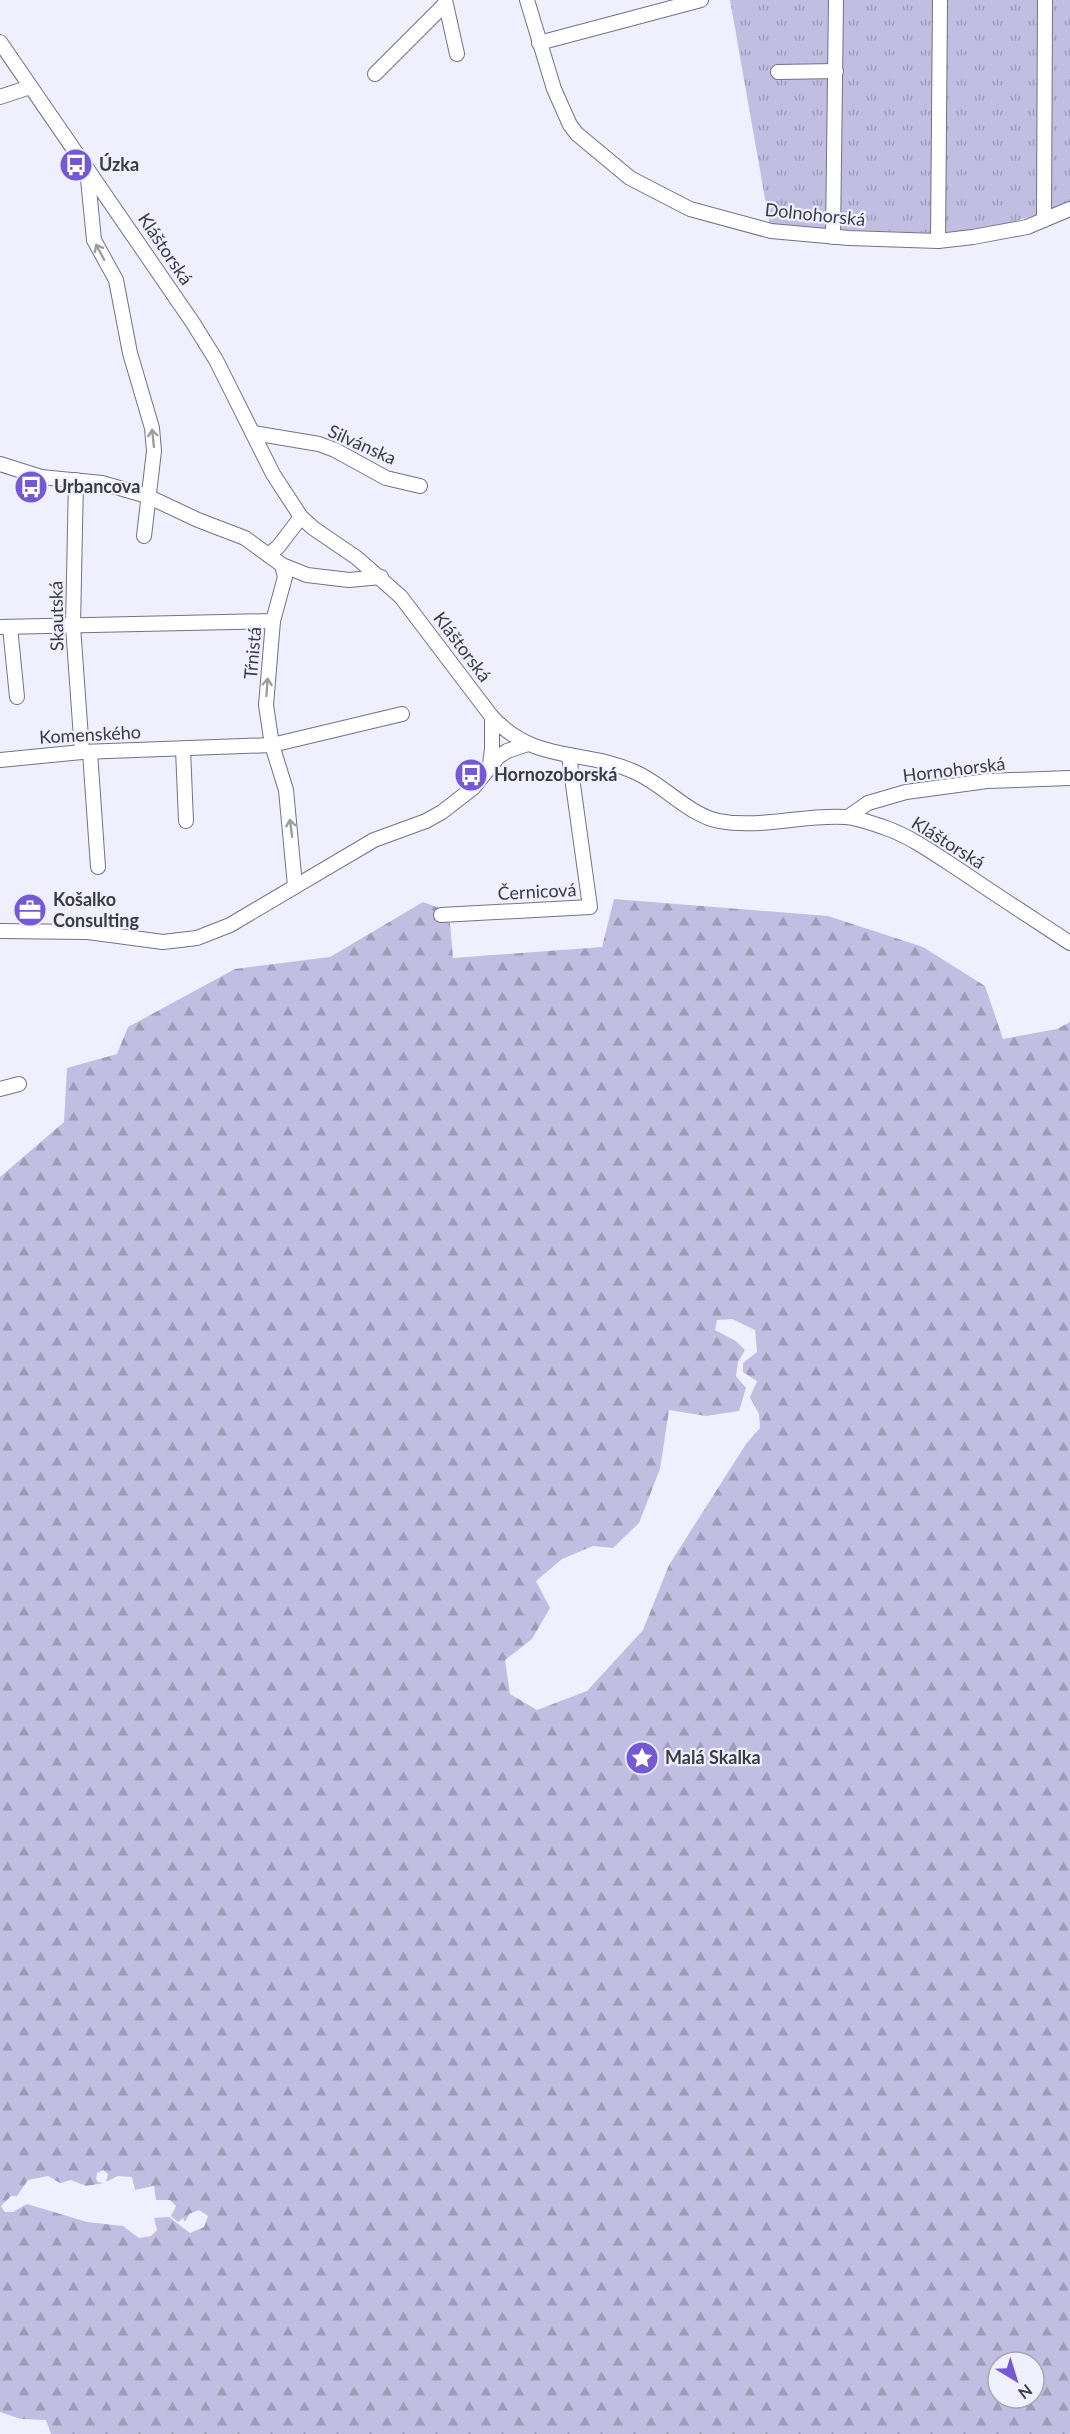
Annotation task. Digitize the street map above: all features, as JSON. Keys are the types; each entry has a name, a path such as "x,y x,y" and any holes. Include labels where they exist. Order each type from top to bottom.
{"street":[{"name":"Dolnohorská","path":"527,0 538,43 554,89 570,124 593,150 630,178 690,209 771,231 833,237 938,241 1027,227 1070,209"},
{"path":"538,43 701,0"},
{"path":"833,237 836,0"},
{"path":"938,241 940,0"},
{"path":"1044,220 1045,0"},
{"path":"445,2 457,54"},
{"path":"375,74 445,2"},
{"name":"Kláštorská","path":"0,42 193,323 216,360 273,474 301,517 381,577 410,608 492,717 509,734 528,744 634,772 651,780 695,811 718,821 743,823 848,817 884,827 912,840 1070,943"},
{"path":"778,72 836,71"},
{"path":"0,97 30,87"},
{"path":"86,167 94,240 116,280 130,353 152,428 154,451 144,536"},
{"name":"Silvánska","path":"253,433 319,444 335,450 386,478 420,486"},
{"path":"0,464 40,477 102,483 147,496 198,520 245,538 282,565 307,575 349,580 381,577"},
{"name":"Skautská","path":"76,480 73,626 98,867"},
{"path":"268,555 278,547 301,517"},
{"name":"Tŕnistá","path":"282,565 285,577 273,621 266,705 272,745 286,790 295,886"},
{"path":"17,697 5,627 273,621"},
{"path":"272,745 402,714"},
{"path":"490,764 492,717"},
{"path":"0,931 88,932 163,942 197,938 230,925 375,840 426,821 442,812 473,788 490,764 507,751 528,744"},
{"name":"Komenského","path":"0,760 86,752 272,745"},
{"path":"183,749 186,821"},
{"name":"Černicová","path":"441,915 590,907 569,756"},
{"name":"Hornohorská","path":"848,817 868,803 906,792 987,781 1070,778"},
{"path":"0,1089 20,1083"}],"green space":[{"path":"730,0 1070,0 1070,205 988,229 930,233 770,227"},
{"path":"614,899 828,916 923,947 985,986 1003,1039 1057,1029 1070,1022 1070,2434 51,2434 46,2420 21,2419 0,2412 0,1177 64,1122 67,1068 117,1054 128,1027 235,969 330,957 423,902 439,908 440,921 450,923 453,958 602,947","holes":["732,1319 755,1330 757,1352 743,1363 743,1372 757,1381 750,1397 759,1414 760,1428 746,1444 669,1565 643,1630 587,1691 537,1710 510,1694 505,1660 532,1639 550,1608 536,1581 562,1559 593,1546 613,1548 639,1523 660,1469 669,1410 706,1416 739,1411 746,1388 736,1376 738,1362 745,1350 736,1341 715,1330 717,1320","103,2170 108,2174 106,2182 118,2176 132,2177 135,2190 154,2186 156,2200 170,2200 176,2206 171,2216 178,2222 183,2218 185,2222 189,2214 199,2210 208,2216 204,2227 190,2233 169,2217 154,2218 157,2230 151,2236 139,2238 123,2226 87,2222 27,2204 13,2212 5,2212 1,2206 11,2196 17,2196 28,2180 48,2176 60,2183 71,2180 86,2186 104,2183 96,2179 97,2173"]}],"place":[{"name":"Úzka","path":"76,165"},
{"name":"Urbancova","path":"31,487"},
{"name":"Hornozoborská","path":"471,775"},
{"name":"Košalko Consulting","path":"30,910"},
{"name":"Malá Skalka","path":"642,1758"}]}
